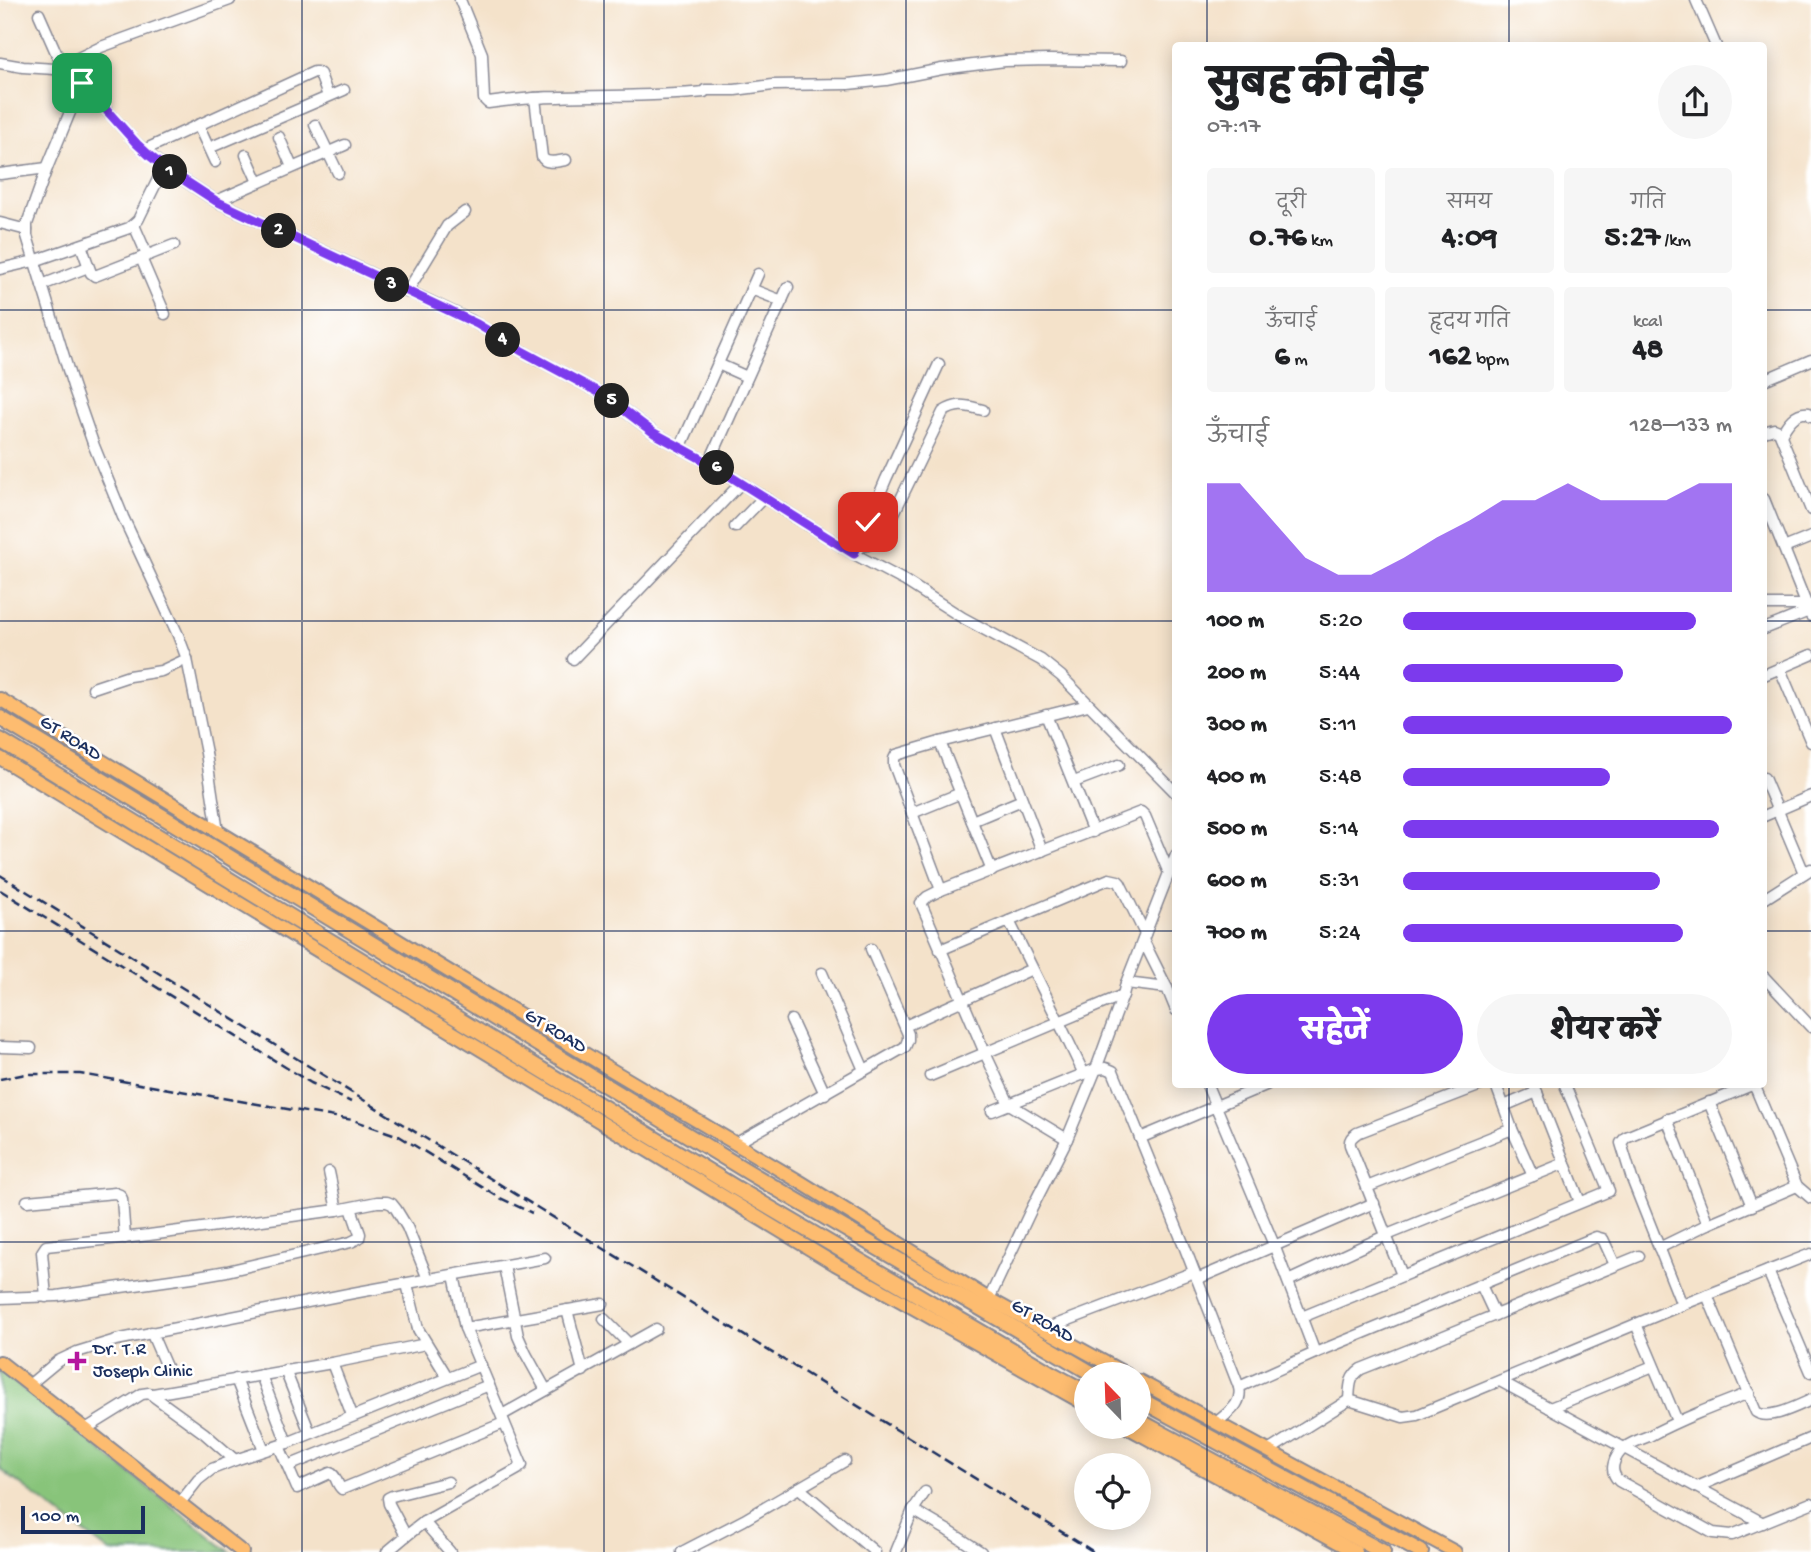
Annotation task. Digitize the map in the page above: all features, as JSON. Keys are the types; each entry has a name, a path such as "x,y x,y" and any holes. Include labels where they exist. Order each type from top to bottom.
{"highway":[{"name":"GT ROAD","path":"0,718 750,1173 1074,1363"},
{"name":"GT ROAD","path":"0,740 736,1188 1074,1386"},
{"path":"1152,1406 1422,1552"},
{"path":"1152,1428 1383,1552"}],"main road":[{"path":"0,699 802,1183 989,1299 1104,1362"},
{"path":"0,758 835,1264 1074,1398"},
{"path":"0,1362 242,1552"},
{"path":"1152,1388 1455,1552"},
{"path":"1149,1439 1356,1552"}],"street":[{"path":"58,68 101,47 230,0"},
{"path":"460,0 482,54 485,102 536,98 677,95 768,85 848,84 1005,61 1121,61"},
{"path":"1696,0 1714,42"},
{"path":"39,14 58,68"},
{"path":"0,63 58,68 67,73 82,83 144,150 164,167 216,201 472,321 604,395 654,433 681,446 963,618 1041,660 1061,676 1172,789"},
{"path":"144,150 314,72 320,74 328,96"},
{"path":"82,83 47,168 27,230 34,261 94,446 187,659 206,753 218,832"},
{"path":"209,148 344,90"},
{"path":"536,98 542,157 548,162 566,160"},
{"path":"198,125 215,162"},
{"path":"315,125 338,173"},
{"path":"279,137 292,167"},
{"path":"216,201 345,145"},
{"path":"246,155 258,182"},
{"path":"0,270 34,261 134,225 164,167"},
{"path":"0,174 47,168"},
{"path":"407,292 447,226 465,212"},
{"path":"0,223 27,230"},
{"path":"134,225 165,314"},
{"path":"80,245 92,276 173,245"},
{"path":"42,285 88,267"},
{"path":"681,446 758,274"},
{"path":"709,463 788,287"},
{"path":"751,289 782,301"},
{"path":"1767,379 1811,360"},
{"path":"718,364 747,377"},
{"path":"856,551 939,364"},
{"path":"856,551 880,540 884,535 943,412 952,405 983,410"},
{"path":"1781,435 1789,421 1802,412 1811,416"},
{"path":"1767,431 1777,429 1781,435 1811,510"},
{"path":"573,659 741,483"},
{"path":"735,527 763,498"},
{"path":"1767,506 1809,609"},
{"path":"1784,548 1811,537"},
{"path":"1767,605 1809,609"},
{"path":"1767,628 1809,609"},
{"path":"1767,674 1811,655"},
{"path":"93,688 129,676 161,671 187,659"},
{"path":"1780,669 1811,741"},
{"path":"941,890 894,765 896,755 1088,705"},
{"path":"1046,715 1093,832"},
{"path":"995,728 1042,851"},
{"path":"940,742 992,871"},
{"path":"1074,782 1119,765"},
{"path":"1767,786 1808,871 1767,897"},
{"path":"912,813 961,793"},
{"path":"1767,815 1811,796"},
{"path":"972,821 1022,800"},
{"path":"1067,1139 1009,1104 921,903 941,890 1138,813 1143,813 1169,873"},
{"path":"989,1299 1067,1139 1172,865"},
{"path":"940,950 1113,879 1120,883 1172,1000"},
{"path":"1009,921 1084,1074"},
{"path":"735,1144 905,1047 908,1040 905,1026 871,949"},
{"path":"905,1026 1032,969"},
{"path":"822,973 864,1070"},
{"path":"1767,980 1811,1027"},
{"path":"1126,983 1167,988"},
{"path":"930,1076 1123,995"},
{"path":"791,1020 825,1094"},
{"path":"0,1047 31,1048"},
{"path":"992,1111 1096,1069 1106,1068 1113,1071 1241,1392 1239,1401 1216,1423"},
{"path":"1208,1088 1274,1245 1315,1353"},
{"path":"1140,1138 1258,1088"},
{"path":"1402,1275 1350,1145 1352,1137 1474,1088"},
{"path":"1497,1088 1533,1176"},
{"path":"1504,1106 1536,1088 1580,1202"},
{"path":"1302,1317 1609,1191 1566,1088"},
{"path":"1682,1305 1632,1179 1621,1143 1626,1137 1744,1088"},
{"path":"1755,1088 1797,1186 1811,1199"},
{"path":"1709,1102 1752,1206"},
{"path":"1667,1119 1708,1224"},
{"path":"1367,1187 1512,1129"},
{"path":"1288,1280 1387,1235 1565,1163"},
{"path":"329,1172 337,1210"},
{"path":"1660,1248 1797,1186"},
{"path":"27,1201 115,1193 122,1199 125,1238"},
{"path":"46,1297 42,1252 43,1248 51,1245 125,1238 337,1210 377,1202 392,1204 402,1217 428,1279"},
{"path":"1045,1329 1196,1276 1374,1203"},
{"path":"0,1298 46,1297 227,1271 356,1241 360,1234 351,1208"},
{"path":"1239,1387 1596,1237 1605,1243 1615,1265"},
{"path":"1268,1451 1349,1400 1403,1417 1417,1415 1811,1254"},
{"path":"1349,1400 1351,1378 1360,1369 1639,1256"},
{"path":"29,1385 50,1366 77,1352 116,1340 545,1258"},
{"path":"504,1266 522,1346 546,1390"},
{"path":"1768,1271 1811,1369"},
{"path":"387,1552 424,1522 522,1465 465,1328 454,1275"},
{"path":"407,1284 418,1329 447,1378"},
{"path":"1481,1285 1495,1315"},
{"path":"1707,1295 1756,1412 1772,1415 1811,1400"},
{"path":"465,1328 603,1304"},
{"path":"567,1310 583,1371"},
{"path":"604,1319 629,1344"},
{"path":"1636,1324 1677,1421"},
{"path":"261,1374 297,1488 330,1473 342,1489 503,1419 546,1390 656,1329"},
{"path":"152,1332 167,1369"},
{"path":"84,1430 142,1394 332,1363 426,1344"},
{"path":"332,1363 352,1415"},
{"path":"179,1504 203,1475 234,1460 283,1444 481,1365"},
{"path":"1550,1408 1653,1366"},
{"path":"285,1370 310,1433"},
{"path":"236,1379 264,1450"},
{"path":"1500,1381 1762,1523"},
{"path":"288,1466 489,1385"},
{"path":"1749,1393 1677,1421 1625,1448 1613,1467 1613,1474 1713,1533 1732,1535 1811,1503"},
{"path":"153,1394 234,1460"},
{"path":"1696,1487 1811,1438"},
{"path":"682,1552 744,1520 845,1461"},
{"path":"406,1536 388,1498 448,1482"},
{"path":"799,1488 875,1552"},
{"path":"896,1552 912,1510 925,1492"},
{"path":"912,1510 981,1552"},
{"path":"424,1522 450,1552"}],"green space":[{"path":"0,1371 230,1552 110,1552 0,1469"}],"railway":[{"path":"0,875 1094,1552"},
{"path":"0,890 311,1083 351,1102"},
{"path":"0,1079 26,1074 80,1074 353,1120 399,1136 500,1198 532,1213"}],"place":[{"name":"Dr. T.R Joseph Clinic","path":"77,1361"}],"route":[{"path":"82,83 150,156 216,201 477,324 604,395 654,433 736,479 854,554 868,522"}]}
